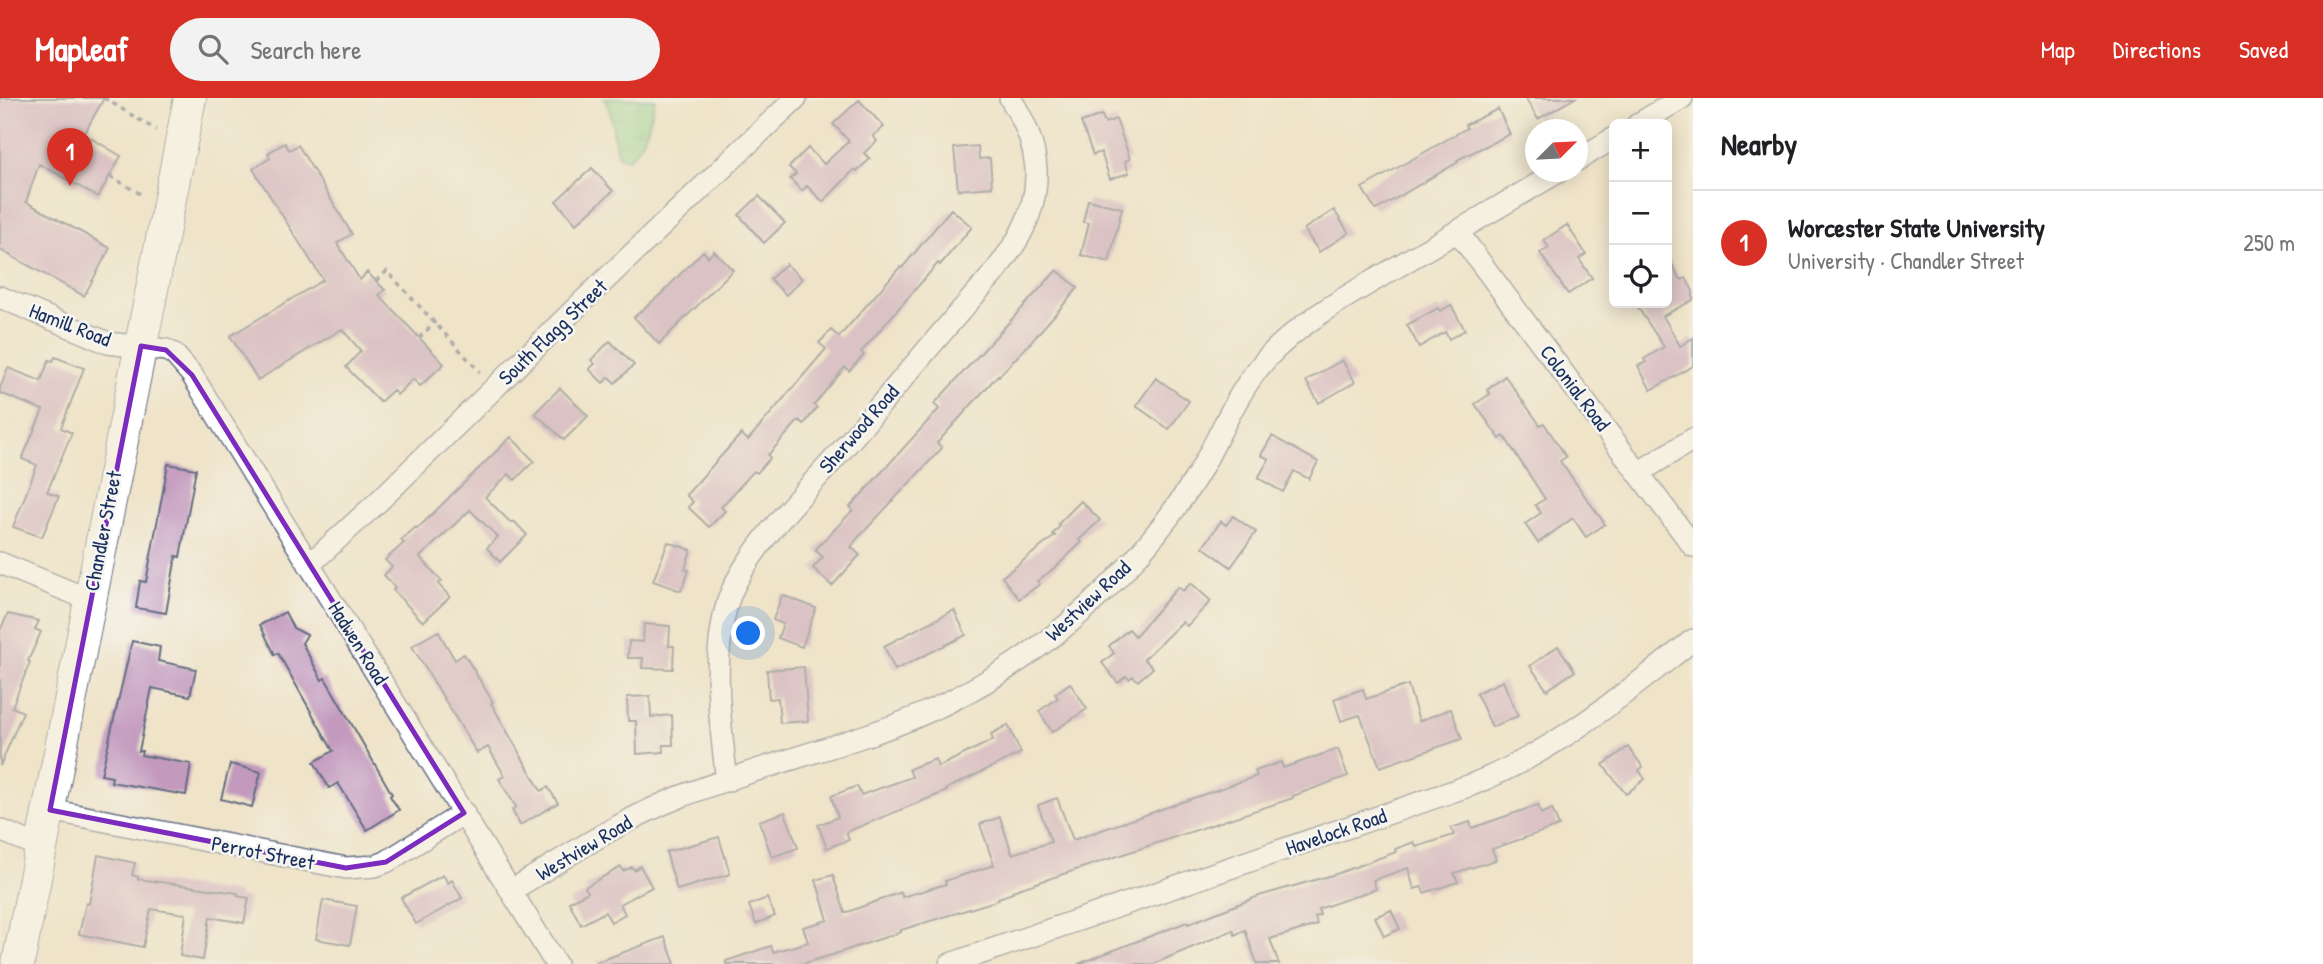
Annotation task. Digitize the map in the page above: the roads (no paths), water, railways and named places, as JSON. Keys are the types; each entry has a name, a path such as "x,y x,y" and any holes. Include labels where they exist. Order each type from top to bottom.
{"main road":[{"name":"Chandler Street","path":"19,964 190,98"}],"street":[{"name":"South Flagg Street","path":"309,565 380,500 796,98"},
{"name":"Sherwood Road","path":"727,780 721,732 720,646 722,625 736,580 802,494 996,271 1020,235 1032,202 1037,170 1030,133 1010,98"},
{"path":"1646,119 1682,98"},
{"path":"1588,153 1609,141"},
{"name":"Westview Road","path":"512,890 629,820 678,797 877,732 942,705 986,682 1053,635 1116,578 1175,510 1215,444 1248,381 1268,357 1288,339 1352,293 1541,182"},
{"name":"Colonial Road","path":"1457,231 1693,546"},
{"name":"Hamill Road","path":"0,297 108,343 141,346"},
{"name":"Hadwen Road","path":"141,346 174,354 192,375 556,964"},
{"path":"1638,473 1693,439"},
{"path":"0,563 90,600"},
{"name":"Havelock Road","path":"950,964 979,959 1471,785 1512,768 1578,728 1693,640"},
{"name":"Perrot Street","path":"50,810 346,868 375,866 386,862 464,813"},
{"path":"0,830 43,848"}],"place":[{"name":"Worcester State University","path":"70,186"}]}
